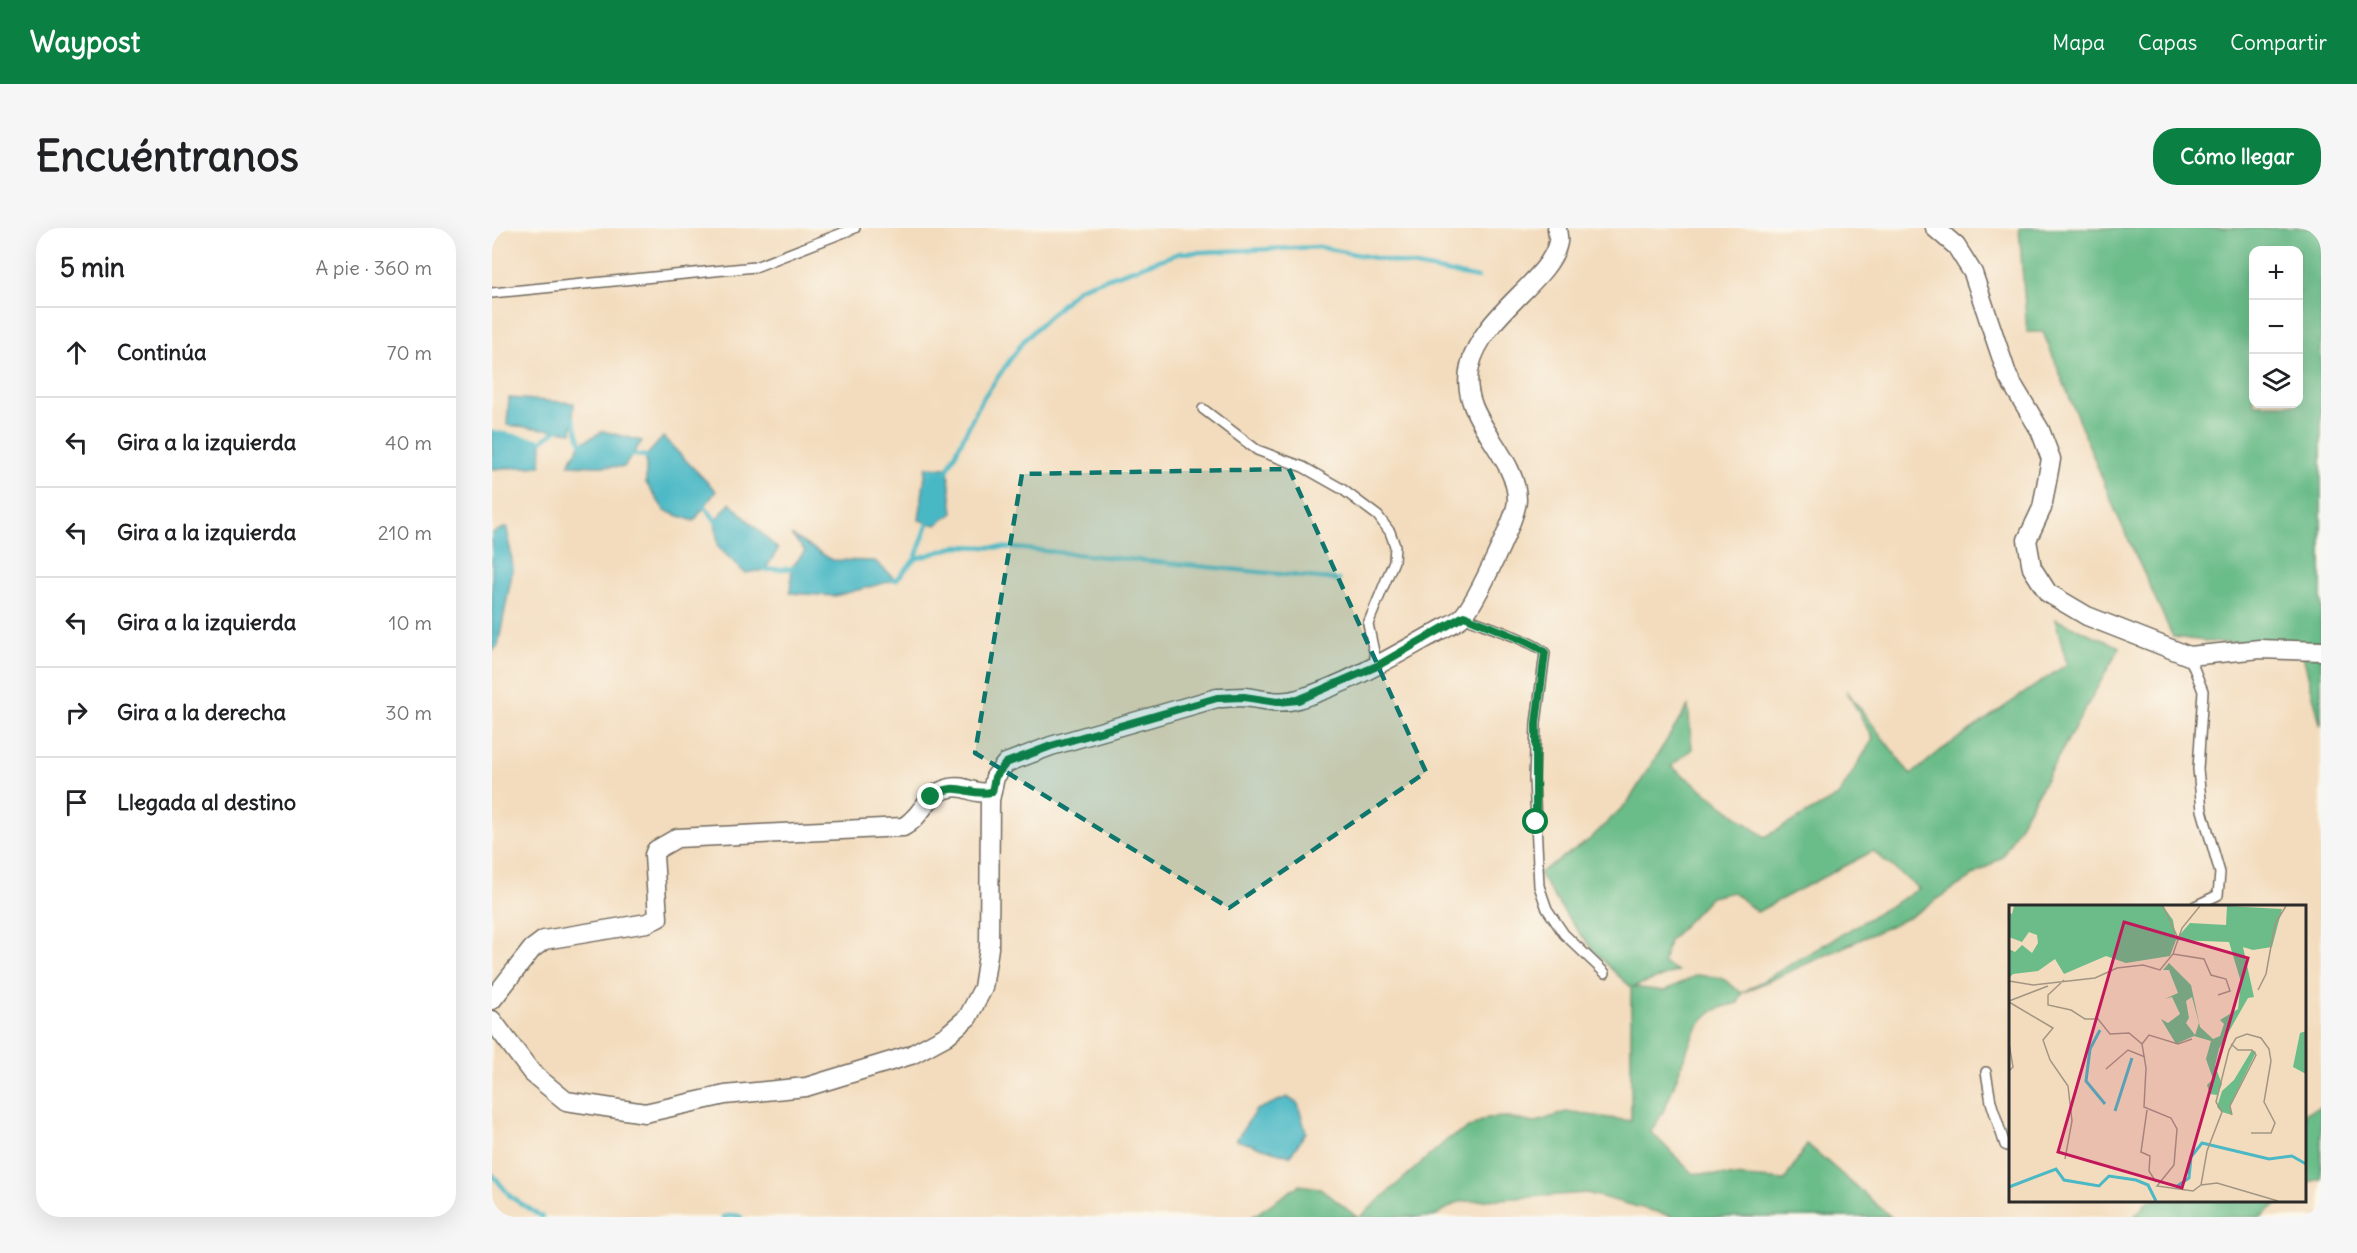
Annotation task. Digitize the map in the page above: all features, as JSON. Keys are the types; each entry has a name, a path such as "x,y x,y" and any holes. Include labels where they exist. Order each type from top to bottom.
{"street":[{"path":"492,1020 531,1073 566,1101 645,1113 725,1095 806,1087 911,1055 946,1036 968,1017 983,988 989,948 992,792 995,777 1006,763 1051,746 1217,698 1244,697 1277,702 1298,700 1377,666 1464,616 1509,531 1517,501 1511,475 1484,429 1468,392 1469,367 1477,347 1494,319 1546,266 1558,242 1557,228"},
{"path":"1935,228 1956,246 1973,273 2008,377 2040,430 2051,459 2042,508 2027,540 2032,568 2048,593 2087,616 2189,656 2260,649 2321,651"},
{"path":"492,1000 532,949 544,940 647,923 658,918 654,855 656,849 669,841 677,838 895,828 911,822 925,802 950,788 960,787 974,794 992,792"}],"lane":[{"path":"492,292 755,267 855,228"},
{"path":"1203,409 1257,450 1303,467 1342,489 1378,516 1390,532 1395,546 1394,561 1368,624 1377,666"},
{"path":"1464,616 1509,636 1538,645 1545,653 1536,723 1534,768 1539,886 1547,909 1564,934 1605,973"},
{"path":"2189,656 2203,691 2198,769 2202,810 2220,873 2218,895 2197,905"},
{"path":"1986,1072 1991,1102 2005,1145 2009,1147"}],"highlighted area":[{"path":"1289,469 1426,772 1229,908 975,753 1022,474"}],"green space":[{"path":"2019,228 2321,228 2321,641 2302,647 2321,656 2321,727 2301,647 2271,641 2221,643 2173,637 2115,510 2043,332 2027,332"},
{"path":"2055,619 2120,647 2002,857 1910,917 1742,993 1738,1003 1712,1012 1702,1021 1694,1034 1667,1103 1650,1131 1692,1173 1785,1180 1807,1144 1891,1217 1675,1217 1587,1193 1458,1202 1433,1217 1360,1217 1448,1139 1487,1118 1506,1117 1534,1123 1566,1112 1631,1121 1631,987 1580,934 1539,873 1589,840 1628,802 1688,706 1692,749 1671,766 1765,837 1838,796 1873,739 1846,690 1911,775 1941,750 2067,664","holes":["1873,851 1919,889 1742,993 1722,978 1697,975 1664,991 1633,987 1678,971 1663,963 1669,941 1711,897 1733,892 1757,912"]},
{"path":"2321,1107 2321,1179 2306,1183 2306,1113"},
{"path":"1299,1185 1320,1188 1357,1217 1252,1217"},
{"path":"2147,1202 2279,1202 2261,1217 2134,1217"}],"water":[{"path":"509,398 574,403 572,432 507,425"},
{"path":"603,431 642,441 624,467 568,465 581,443"},
{"path":"492,432 542,441 541,466 492,469"},
{"path":"663,437 716,491 694,521 665,511 646,483 646,456"},
{"path":"926,467 948,468 953,513 936,525 919,520"},
{"path":"730,503 778,549 765,570 745,573 718,547 715,521"},
{"path":"507,527 513,568 498,646 492,651 492,533"},
{"path":"791,535 832,560 875,561 896,580 835,596 790,593 792,567 805,551"},
{"path":"1287,1097 1298,1104 1306,1132 1290,1156 1236,1140 1256,1110"}],"waterway":[{"path":"947,471 981,401 1024,340 1079,288 1180,253 1319,247 1478,278"},
{"path":"569,421 573,418 581,443 587,444"},
{"path":"492,432 542,441 560,428"},
{"path":"627,454 646,456 650,459"},
{"path":"702,503 719,525"},
{"path":"891,579 896,580 915,559 930,518"},
{"path":"915,559 958,546 1015,548 1339,580"},
{"path":"761,566 765,570 797,568"},
{"path":"492,1174 511,1197 542,1217"},
{"path":"723,1217 736,1215 741,1217"}],"route":[{"path":"931,797 950,788 960,787 974,794 992,792 995,777 1006,763 1051,746 1217,698 1244,697 1277,702 1298,700 1377,666 1464,616 1509,636 1538,645 1545,653 1546,662 1536,723 1534,779 1536,822"}]}
